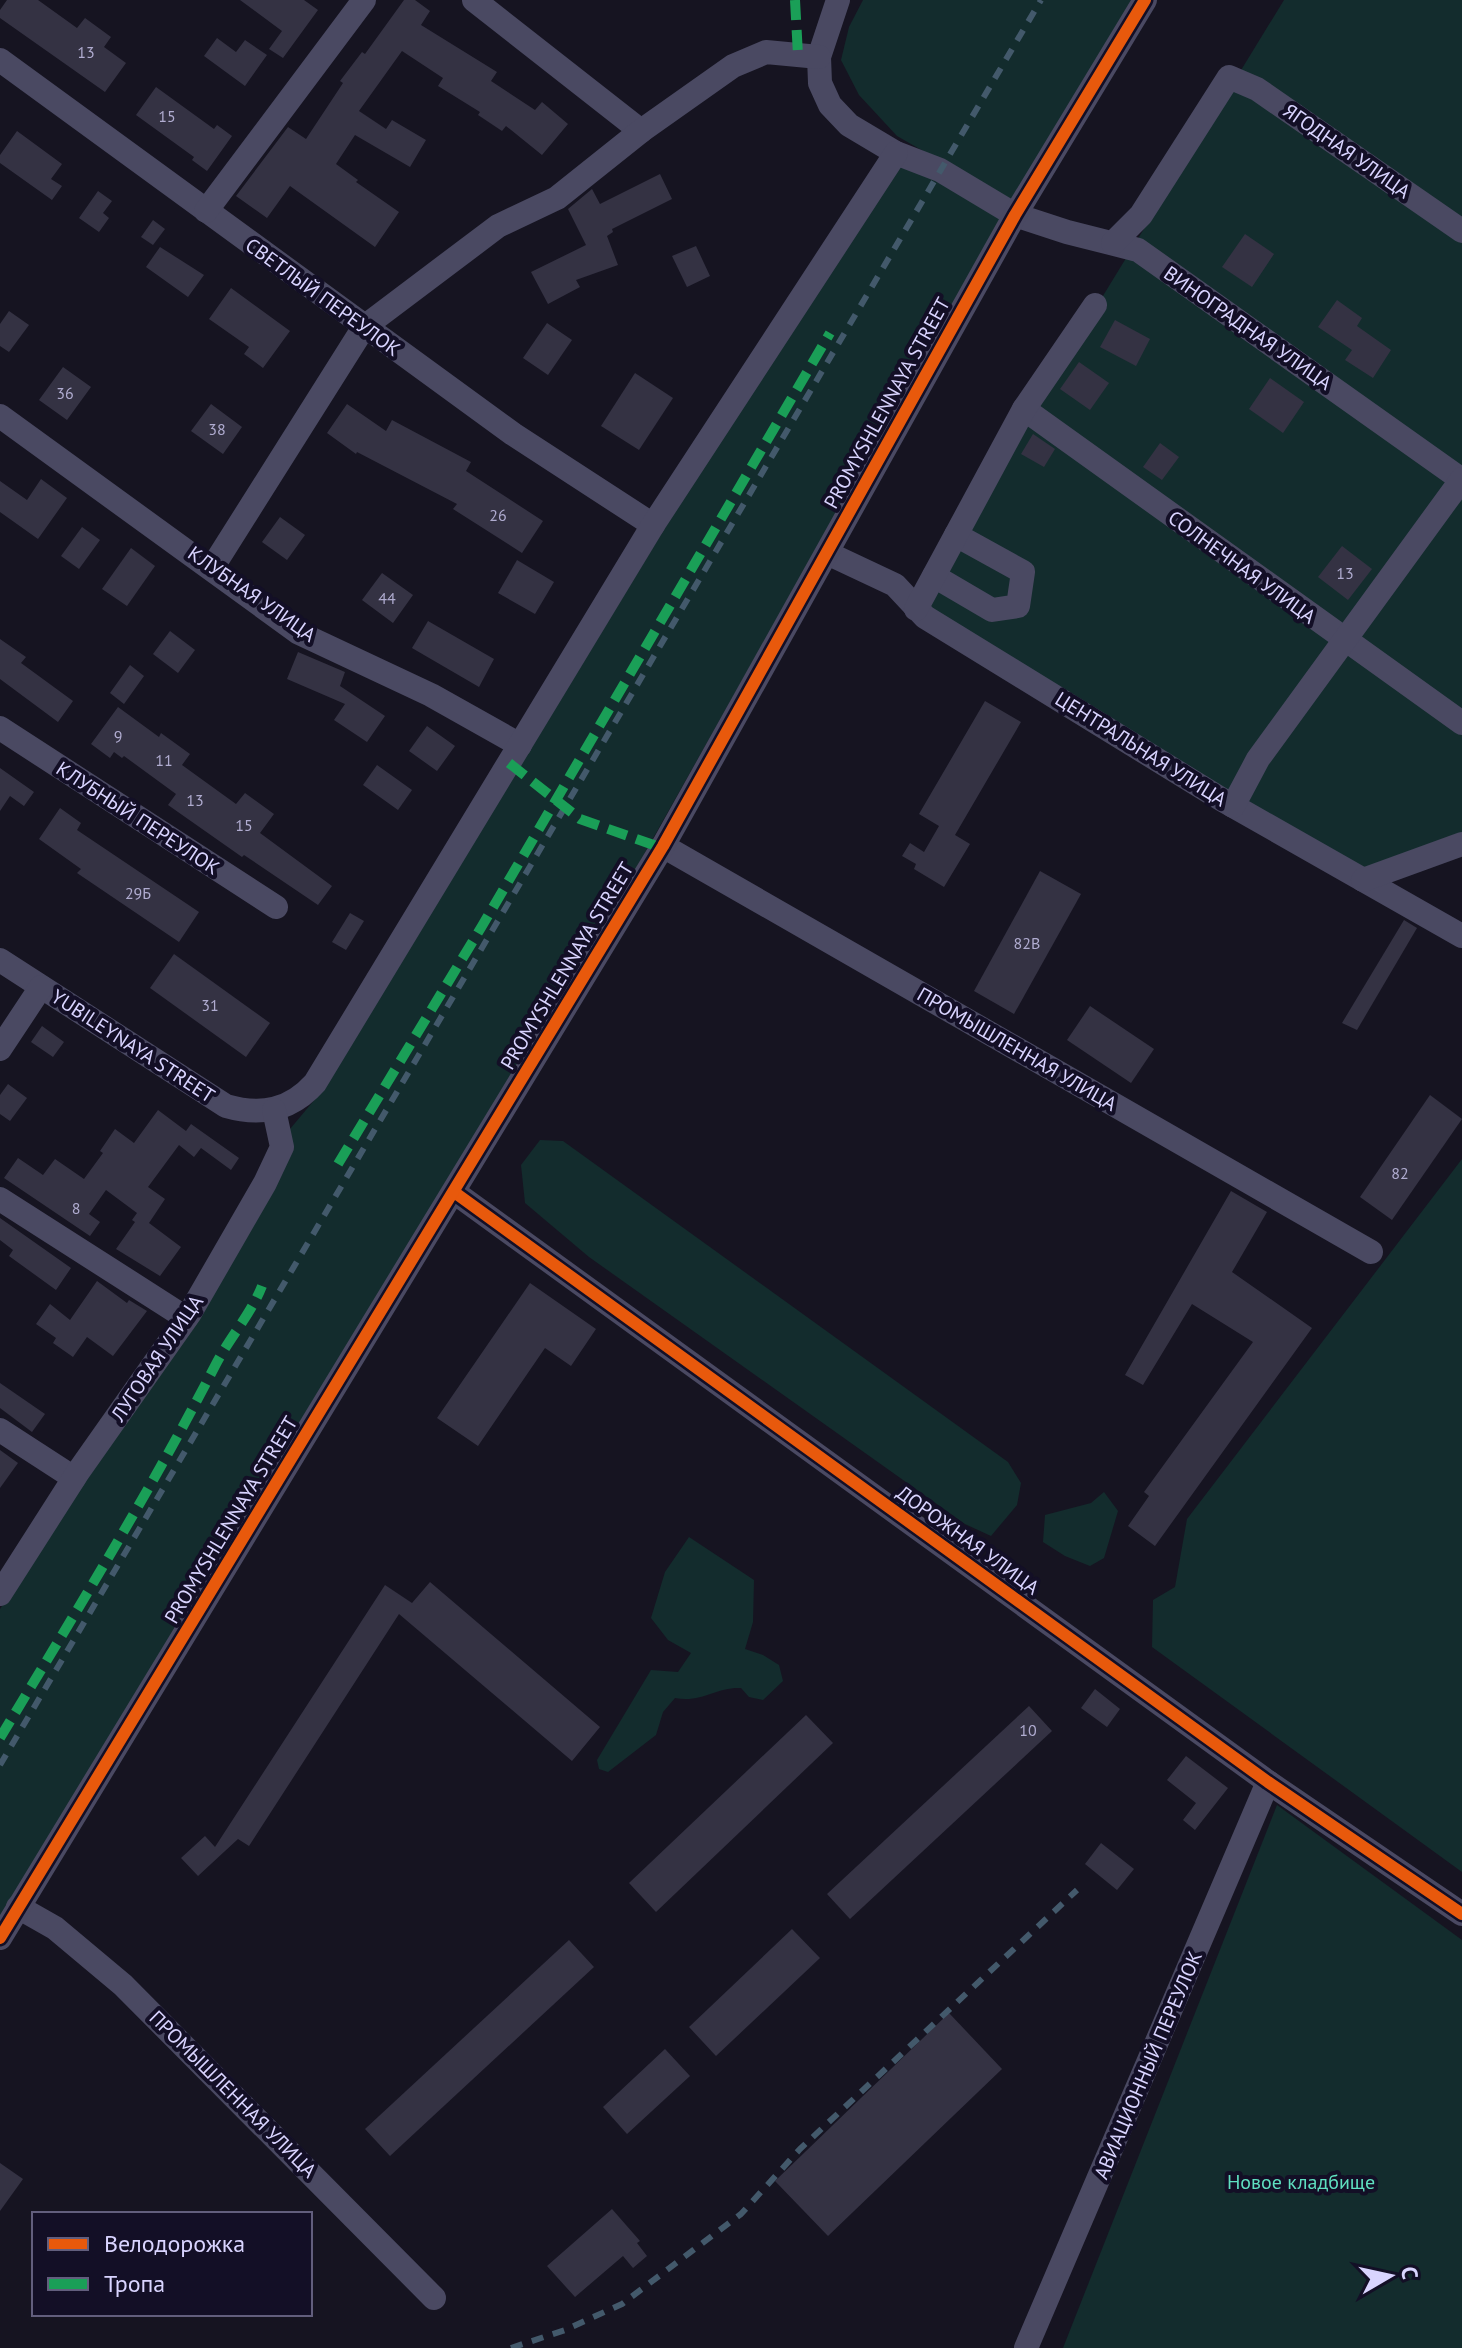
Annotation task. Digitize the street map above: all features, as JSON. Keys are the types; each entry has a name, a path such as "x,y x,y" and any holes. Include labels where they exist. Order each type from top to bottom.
{"street":[{"path":"206,211 364,0"},
{"path":"474,0 641,131"},
{"path":"212,568 364,327 498,226 557,198 641,131 733,66 766,52 819,57 838,0"},
{"name":"PROMYSHLENNAYA STREET","path":"0,1938 663,846 1015,215 1145,0"},
{"name":"ВИНОГРАДНАЯ УЛИЦА","path":"819,57 820,83 830,105 849,125 896,153 940,170 1015,215 1138,250 1462,479"},
{"name":"СВЕТЛЫЙ ПЕРЕУЛОК","path":"0,60 513,434 653,525"},
{"name":"ЯГОДНАЯ УЛИЦА","path":"1113,243 1141,215 1229,77 1257,89 1462,231"},
{"path":"274,1110 304,1095 315,1083 653,525 896,153"},
{"path":"916,609 1024,409 1095,305"},
{"name":"СОЛНЕЧНАЯ УЛИЦА","path":"1024,409 1462,723"},
{"name":"КЛУБНАЯ УЛИЦА","path":"0,416 299,633 431,695 520,745"},
{"path":"1233,806 1258,759 1462,479"},
{"path":"934,576 992,610 1018,606 1023,572 956,535"},
{"name":"ЦЕНТРАЛЬНАЯ УЛИЦА","path":"827,553 895,585 925,617 1233,806 1462,936"},
{"name":"КЛУБНЫЙ ПЕРЕУЛОК","path":"0,728 276,907"},
{"path":"1363,880 1462,844"},
{"name":"ПРОМЫШЛЕННАЯ УЛИЦА","path":"663,846 1371,1252"},
{"name":"YUBILEYNAYA STREET","path":"0,960 226,1106 246,1112 274,1110"},
{"path":"0,1049 41,987"},
{"name":"ЛУГОВАЯ УЛИЦА","path":"0,1594 74,1478 186,1318 265,1183 282,1147 274,1110"},
{"name":"ДОРОЖНАЯ УЛИЦА","path":"454,1192 1268,1782 1462,1914"},
{"path":"0,1199 186,1318"},
{"path":"0,1430 74,1478"},
{"name":"АВИАЦИОННЫЙ ПЕРЕУЛОК","path":"1026,2348 1268,1782"},
{"name":"ПРОМЫШЛЕННАЯ УЛИЦА","path":"18,1907 55,1928 123,1985 434,2298"}],"green space":[{"path":"863,0 1132,0 1014,203 897,136 859,95 841,60 849,27"},
{"path":"1284,0 1462,0 1462,841 1366,873 915,603"},
{"path":"901,164 941,177 1003,218 533,1051 0,1923 0,1609 79,1485 285,1135 321,1092 674,513"},
{"path":"540,1140 563,1141 1008,1462 1021,1483 1017,1505 991,1536 965,1524 589,1257 525,1203 521,1165"},
{"path":"1462,1159 1462,1872 1152,1647 1153,1600 1175,1587 1187,1519"},
{"path":"1104,1492 1118,1511 1104,1558 1090,1566 1065,1556 1043,1542 1045,1515 1091,1503"},
{"path":"689,1537 754,1580 753,1622 745,1649 779,1665 783,1681 763,1700 749,1697 741,1688 693,1698 675,1698 663,1712 656,1735 608,1772 599,1769 597,1760 651,1670 678,1672 691,1653 668,1640 651,1618 665,1572"},
{"name":"Новое кладбище","path":"1277,1805 1462,1940 1462,2348 1063,2348"}],"building":[{"path":"7,0 38,0 77,28 85,18 111,37 104,47 126,63 105,92 0,18 0,10"},
{"path":"240,0 304,0 318,10 283,58 269,49 282,31"},
{"path":"404,0 415,0 430,11 421,25 497,72 491,81 535,110 542,102 568,124 542,155 506,126 502,131 478,115 480,112 438,86 443,78 402,51 359,111 386,129 392,120 426,140 410,167 355,135 336,164 399,212 375,247 290,186 267,218 236,196 288,127 306,139 343,83 340,81 362,52 365,54"},
{"path":"217,38 236,52 245,40 267,55 245,86 204,56"},
{"path":"156,87 214,129 217,125 232,136 207,171 192,160 194,157 136,115"},
{"path":"17,131 62,164 51,179 62,186 52,200 0,163 0,155"},
{"path":"660,174 672,199 612,229 613,232 607,236 618,265 576,280 580,287 548,304 531,272 586,245 568,209 592,189 600,204"},
{"path":"98,191 112,201 103,213 109,218 99,232 79,218"},
{"path":"153,220 165,229 153,245 141,237"},
{"path":"1245,234 1274,254 1252,287 1222,267"},
{"path":"696,246 710,276 687,287 672,256"},
{"path":"160,247 204,275 188,297 146,267"},
{"path":"231,288 290,331 263,368 244,354 249,347 209,319"},
{"path":"1337,300 1362,318 1357,326 1391,350 1373,378 1345,360 1352,350 1318,327"},
{"path":"9,311 29,325 9,352 0,346 0,324"},
{"path":"1115,320 1150,339 1136,366 1100,347"},
{"path":"547,323 572,340 548,375 523,358"},
{"path":"1079,362 1109,383 1090,410 1060,389"},
{"path":"63,367 91,387 67,420 39,400"},
{"path":"635,373 673,398 639,450 601,426"},
{"path":"1270,378 1304,402 1283,433 1249,409"},
{"path":"211,404 242,427 223,454 191,431"},
{"path":"347,404 386,431 392,420 471,462 466,471 543,521 522,553 453,509 457,504 356,454 327,433"},
{"path":"1033,434 1055,449 1044,467 1021,454"},
{"path":"1160,443 1179,457 1162,480 1143,467"},
{"path":"41,479 67,498 38,539 0,512 0,481 27,500"},
{"path":"280,517 305,535 287,560 262,542"},
{"path":"82,527 100,540 79,569 61,556"},
{"path":"1342,546 1372,569 1348,600 1318,577"},
{"path":"131,548 155,566 127,606 102,589"},
{"path":"517,560 554,582 535,614 498,593"},
{"path":"382,573 413,595 393,623 362,600"},
{"path":"428,621 494,659 479,687 412,648"},
{"path":"170,631 195,650 178,673 153,654"},
{"path":"0,639 26,657 21,663 73,701 58,722 0,679"},
{"path":"298,652 345,672 340,686 385,716 367,742 334,720 345,704 287,679"},
{"path":"130,665 144,676 124,704 110,693"},
{"path":"985,701 1021,722 955,835 970,844 944,887 914,869 916,864 902,856 910,843 924,852 939,826 919,814"},
{"path":"118,707 159,737 161,733 190,754 182,765 236,804 245,793 274,814 260,833 332,886 318,905 168,805 176,794 124,756 122,758 114,752 110,758 91,744"},
{"path":"427,726 455,746 437,771 409,751"},
{"path":"377,765 412,790 398,810 363,785"},
{"path":"0,768 34,792 24,806 10,796 0,811"},
{"path":"60,808 81,823 77,830 199,912 179,942 77,873 81,869 39,839"},
{"path":"1040,871 1081,894 1014,1014 974,991"},
{"path":"350,913 364,921 346,950 332,942"},
{"path":"1404,920 1417,928 1357,1030 1342,1023"},
{"path":"174,954 270,1023 246,1057 150,988"},
{"path":"1090,1006 1154,1049 1131,1083 1067,1040"},
{"path":"42,1026 64,1042 53,1057 31,1042"},
{"path":"8,1084 27,1098 10,1121 0,1114 0,1095"},
{"path":"1430,1095 1462,1119 1392,1220 1360,1197"},
{"path":"158,1110 186,1131 191,1124 239,1158 231,1170 201,1148 194,1157 179,1145 148,1187 165,1199 149,1223 181,1247 160,1276 116,1249 135,1222 132,1220 137,1213 106,1190 89,1214 100,1222 90,1236 4,1178 18,1158 43,1175 55,1159 84,1179 103,1153 100,1151 115,1129 134,1143"},
{"path":"1231,1191 1267,1212 1232,1272 1312,1328 1155,1546 1128,1526 1149,1496 1144,1492 1253,1342 1192,1304 1143,1385 1125,1375"},
{"path":"0,1218 71,1268 56,1290 9,1256 13,1250 0,1240"},
{"path":"97,1281 127,1303 129,1300 147,1311 113,1356 87,1337 73,1357 53,1343 56,1338 36,1324 50,1304 70,1320"},
{"path":"530,1283 596,1329 571,1366 545,1348 478,1446 437,1418"},
{"path":"0,1383 45,1414 32,1432 0,1408"},
{"path":"0,1450 18,1463 0,1488"},
{"path":"430,1582 600,1727 572,1761 399,1614 249,1846 238,1839 198,1876 181,1858 205,1836 215,1847 385,1585 412,1603"},
{"path":"1095,1689 1120,1709 1107,1727 1081,1708"},
{"path":"1029,1706 1052,1731 850,1919 827,1894"},
{"path":"806,1715 833,1743 656,1912 629,1883"},
{"path":"1186,1756 1228,1788 1195,1830 1183,1820 1196,1803 1167,1780"},
{"path":"1101,1843 1134,1869 1117,1890 1085,1864"},
{"path":"792,1929 820,1958 716,2056 689,2027"},
{"path":"569,1940 594,1967 390,2156 365,2129"},
{"path":"949,2013 1002,2069 828,2236 775,2181"},
{"path":"665,2049 690,2076 627,2134 603,2107"},
{"path":"0,2163 23,2179 0,2211"},
{"path":"612,2209 640,2241 637,2243 647,2256 633,2268 623,2256 575,2297 547,2266"}],"railway":[{"path":"0,1765 1041,0"},
{"path":"511,2348 565,2330 622,2304 741,2214 800,2149 1077,1890"}],"marked path":[{"path":"795,0 798,55"},
{"path":"338,1164 482,926 830,333"},
{"path":"509,763 580,819 662,848"},
{"path":"0,1738 138,1506 262,1286"}],"cycle path":[{"path":"0,1938 663,846 1015,215 1145,0"},
{"path":"454,1192 1268,1782 1462,1914"}]}
